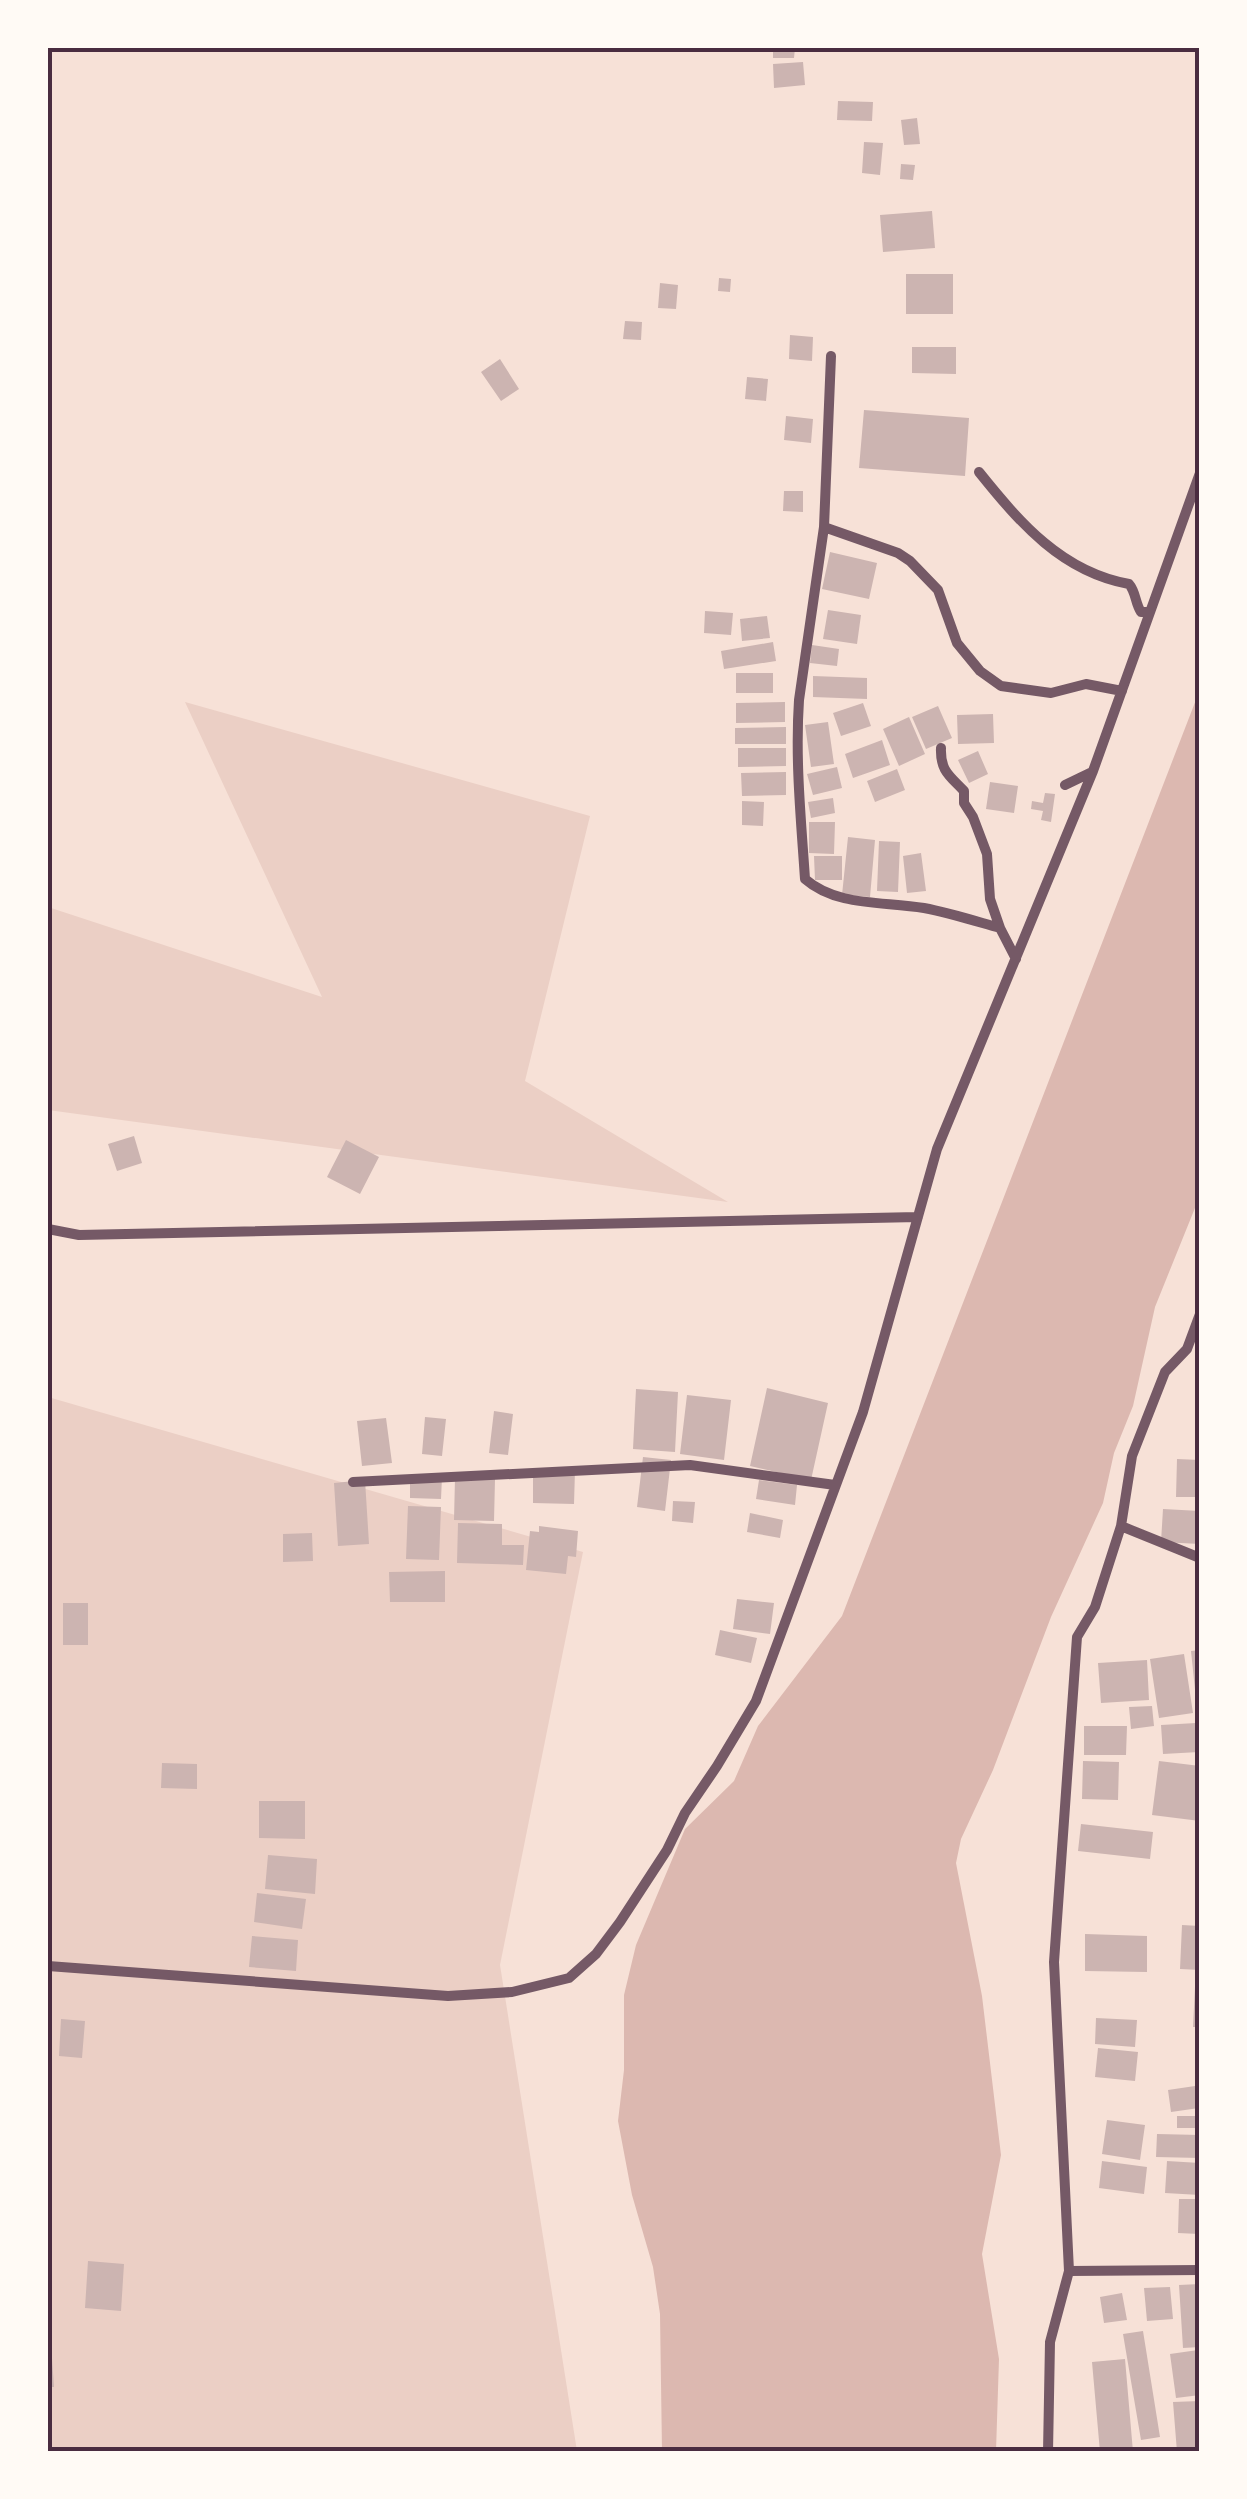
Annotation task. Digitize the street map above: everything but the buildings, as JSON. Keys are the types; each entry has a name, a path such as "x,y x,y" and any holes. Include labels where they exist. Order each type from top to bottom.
{"street":[{"path":"831,356 824,527 797,728 805,879 834,897 924,908 1000,928"},
{"path":"980,472 1028,530 1066,561 1129,584 1141,612 1150,612"},
{"path":"48,1966 448,1996 512,1992 569,1978 596,1954 667,1850 685,1813 756,1700 862,1412 937,1150 1093,772 1200,473"},
{"path":"824,527 898,553 910,561 938,590 957,643 980,670 1001,686 1051,693 1086,684 1122,691"},
{"path":"940,748 943,770 964,791 964,803 987,854 990,899 1016,959"},
{"path":"1065,785 1093,772"},
{"path":"48,1229 79,1235 918,1216"},
{"path":"1048,2452 1050,2342 1070,2271 1054,1962 1077,1637 1094,1607 1121,1526 1132,1456 1165,1372 1188,1349 1200,1314"},
{"path":"352,1482 690,1465 835,1486"},
{"path":"1121,1526 1200,1558"},
{"path":"1070,2271 1200,2270"}],"shaded area":[{"path":"1199,692 1199,1198 1155,1307 1133,1406 1114,1453 1103,1503 1051,1617 993,1770 961,1839 956,1863 982,1996 1001,2155 982,2254 999,2359 996,2451 662,2451 660,2314 653,2267 632,2195 618,2121 624,2070 624,1995 636,1945 685,1829 734,1781 758,1726 842,1616"},
{"path":"185,702 590,816 525,1081 728,1202 48,1110 48,907 322,997"},
{"path":"48,1397 583,1552 500,1965 577,2451 48,2451"}]}
